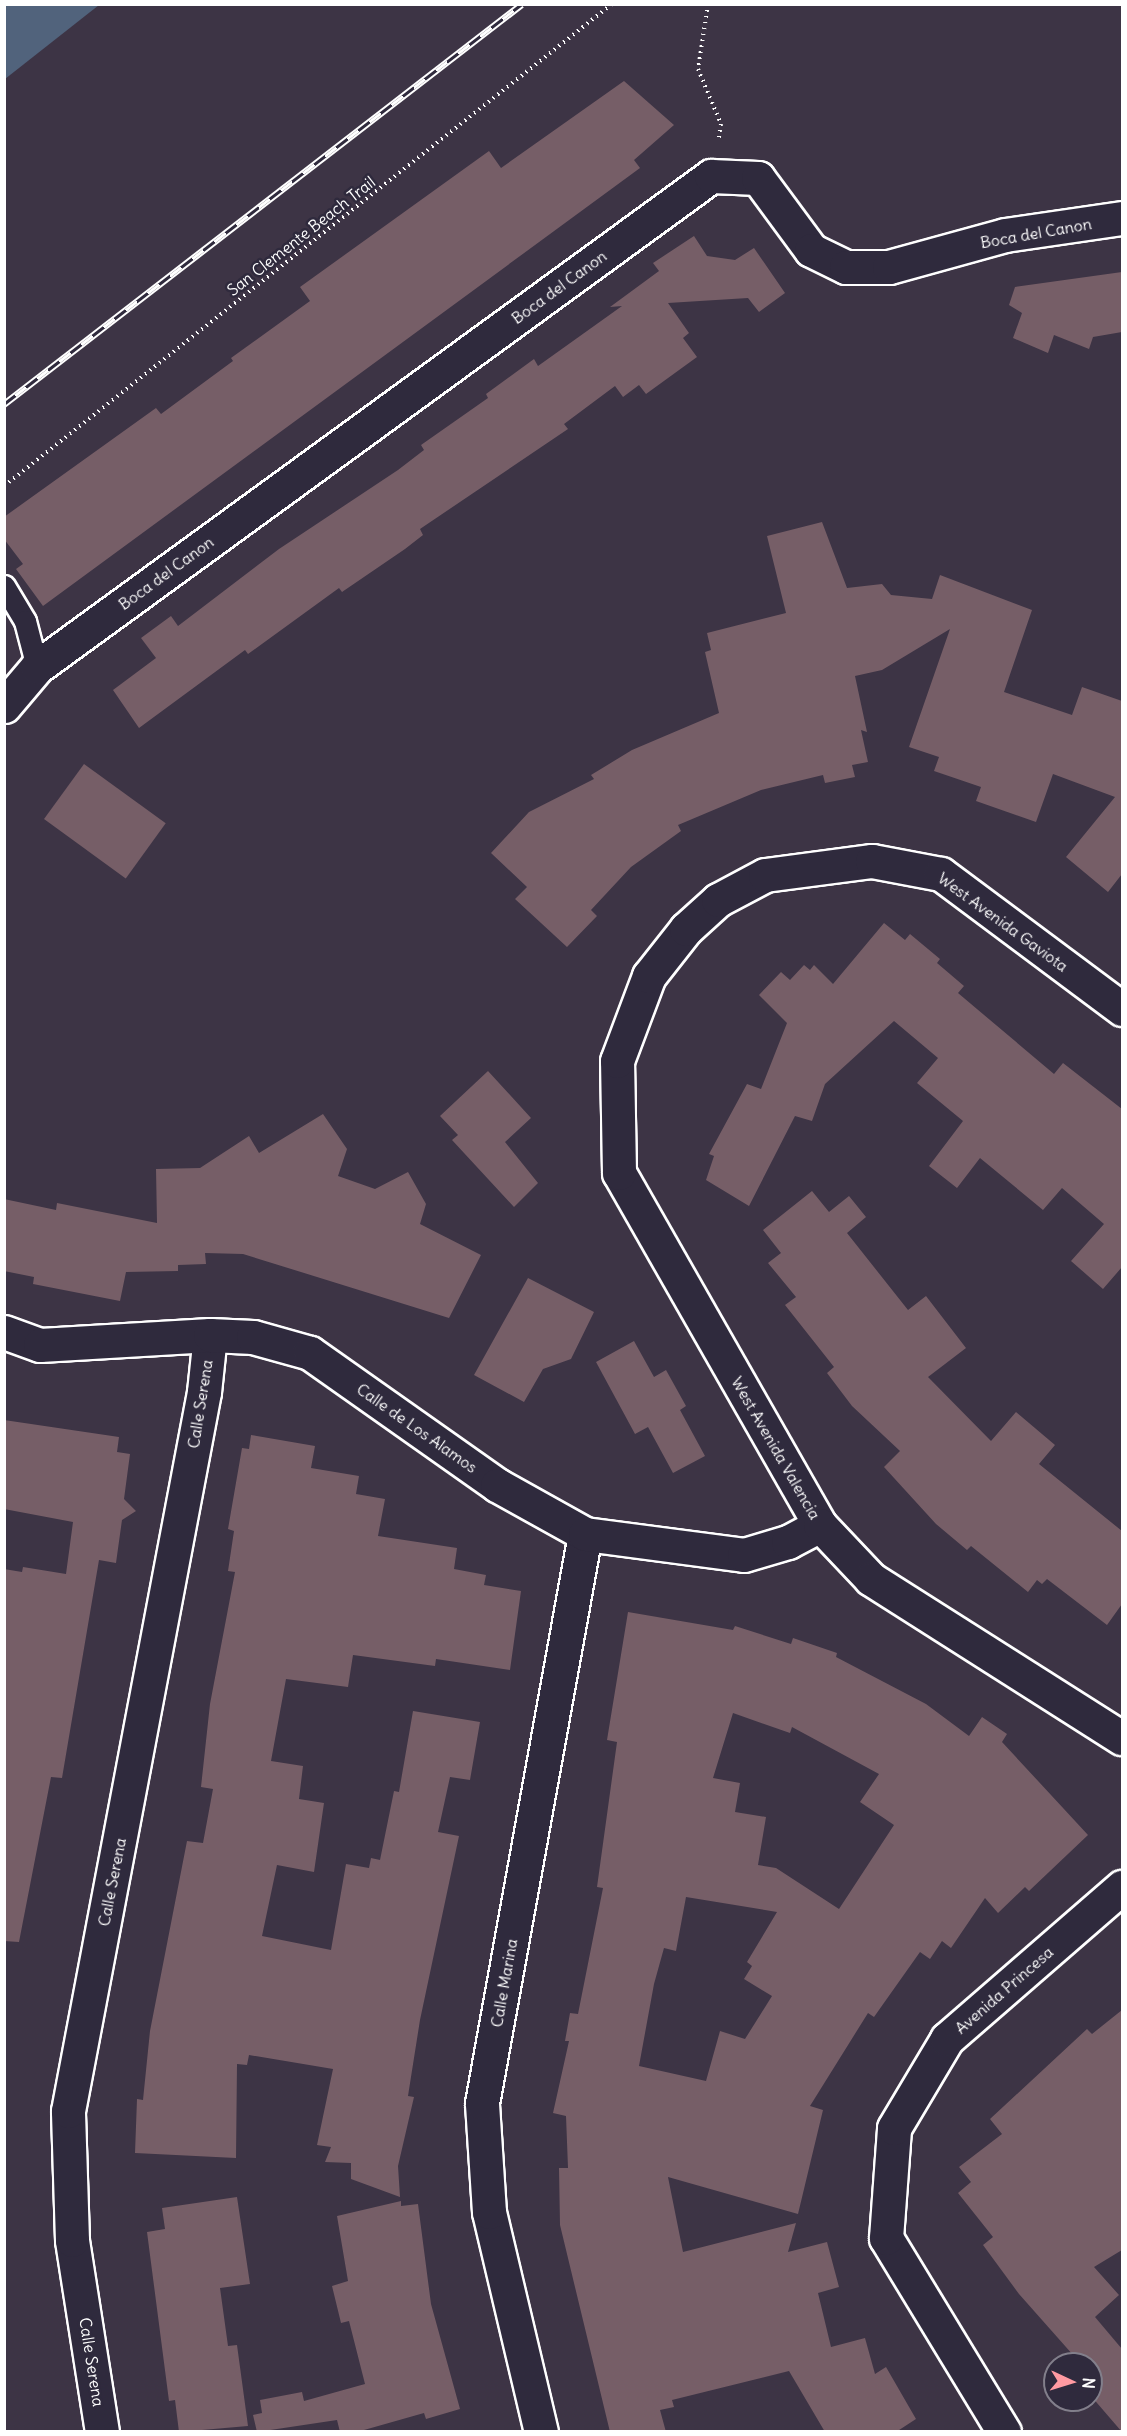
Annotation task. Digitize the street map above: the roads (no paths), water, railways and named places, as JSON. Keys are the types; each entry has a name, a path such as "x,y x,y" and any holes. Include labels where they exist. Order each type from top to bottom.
{"street":[{"name":"Boca del Canon","path":"4,705 37,667 711,176 758,178 811,250 846,267 889,267 1005,236 1122,218"},
{"name":"West Avenida Gaviota","path":"619,1173 617,1060 649,976 686,929 718,900 765,874 872,861 941,874 1122,1009"},
{"name":"West Avenida Valencia","path":"619,1173 820,1525 871,1579 1122,1738"},
{"name":"Calle de Los Alamos","path":"4,1332 40,1345 210,1335 253,1337 310,1353 497,1485 585,1534 744,1555 788,1542 820,1525"},
{"name":"Calle Serena","path":"102,2432 72,2240 69,2111 204,1392 210,1335"},
{"name":"Calle Marina","path":"541,2432 489,2212 482,2103 585,1534"},
{"name":"Avenida Princesa","path":"1004,2432 886,2238 894,2128 947,2039 1122,1887"}],"lane":[{"path":"4,586 25,621 37,667"}],"water":[{"path":"5,4 99,4 99,5 5,79"}],"railway":[{"path":"4,404 522,4"}]}
